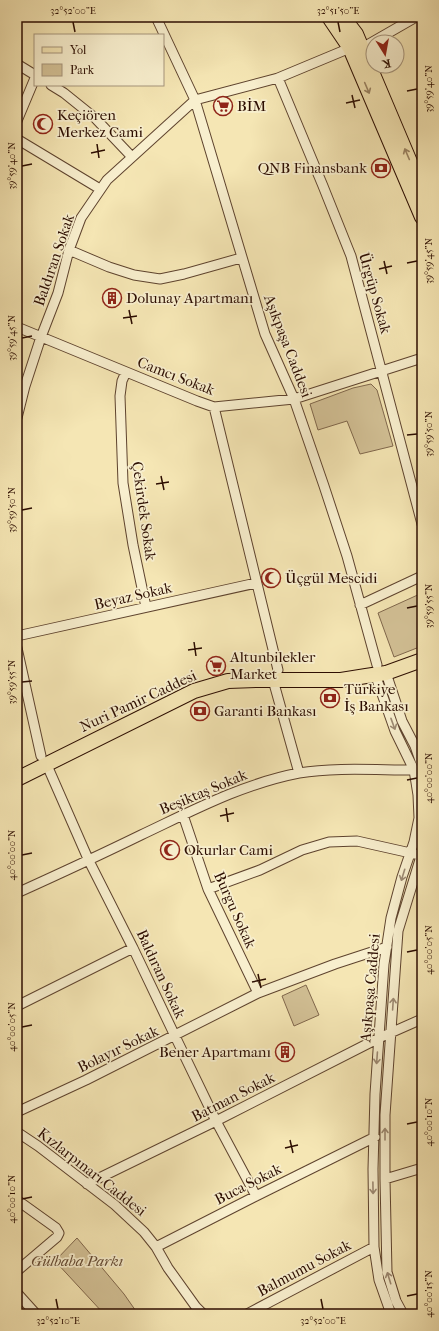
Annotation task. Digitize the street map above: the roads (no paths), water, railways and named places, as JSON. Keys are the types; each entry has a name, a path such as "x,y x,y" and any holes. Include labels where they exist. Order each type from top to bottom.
{"main road":[{"path":"329,17 356,48 422,188"},
{"path":"343,17 356,34 356,48 422,217"},
{"name":"Nuri Pamir Caddesi","path":"379,671 392,662 422,651"},
{"name":"Nuri Pamir Caddesi","path":"17,768 43,759 194,691 228,681 275,675 341,680 422,660"},
{"name":"Nuri Pamir Caddesi","path":"17,778 43,759"}],"street":[{"name":"Aşıkpaşa Caddesi","path":"156,17 195,100 241,258 265,334 294,400 347,556 395,731 418,768 419,818 391,918 387,947 375,1094 373,1169 374,1247 379,1280 391,1314"},
{"name":"Baldıran Sokak","path":"17,418 25,386 41,337 58,293 81,218 107,180 195,100 278,78 356,48 416,17"},
{"path":"17,64 34,76"},
{"name":"Ürgüp Sokak","path":"278,78 351,256 422,524"},
{"path":"17,121 34,79"},
{"path":"53,86 64,93 95,118 132,157"},
{"path":"17,139 100,189"},
{"path":"70,250 110,267 134,275 160,279 241,258"},
{"name":"Camcı Sokak","path":"17,328 214,407 294,400 422,358"},
{"name":"Çekirdek Sokak","path":"126,372 122,381 120,396 123,483 132,545 146,607"},
{"path":"214,407 256,583 275,675 299,773"},
{"path":"360,605 422,576"},
{"name":"Beyaz Sokak","path":"17,636 256,583"},
{"name":"Baldıran Sokak","path":"17,648 43,759 89,860 216,1121 256,1196"},
{"name":"Beşiktaş Sokak","path":"17,893 241,788 299,773 328,770 418,768"},
{"name":"Burgu Sokak","path":"183,815 208,889 258,993"},
{"path":"208,889 260,870 302,850 329,842 358,841 422,856"},
{"name":"Aşıkpaşa Caddesi","path":"403,1314 396,1301 387,1272 385,1115 398,931 422,856"},
{"name":"Bolayır Sokak","path":"17,1112 86,1080 258,993 335,964 387,947"},
{"path":"17,1006 133,948"},
{"name":"Batman Sokak","path":"87,1184 216,1121 379,1038 422,1019"},
{"name":"Kızlarpınarı Caddesi","path":"17,1132 115,1205 144,1232 156,1247 168,1268 196,1307 203,1314"},
{"name":"Buca Sokak","path":"156,1247 374,1137"},
{"path":"385,1179 422,1168"},
{"path":"17,1200 56,1228 59,1233 58,1237 17,1271"},
{"name":"Balmumu Sokak","path":"247,1314 374,1247"},
{"path":"17,1293 36,1314"}],"place":[{"name":"BİM","path":"223,106"},
{"name":"Keçiören Merkez Cami","path":"43,124"},
{"name":"QNB Finansbank","path":"381,168"},
{"name":"Dolunay Apartmanı","path":"112,298"},
{"name":"Üçgül Mescidi","path":"271,578"},
{"name":"Altunbilekler Market","path":"216,666"},
{"name":"Türkiye İş Bankası","path":"330,698"},
{"name":"Garanti Bankası","path":"200,711"},
{"name":"Okurlar Cami","path":"170,850"},
{"name":"Bener Apartmanı","path":"285,1052"}],"park label":[{"name":"Gülbaba Parkı","path":"77,1261"}]}
